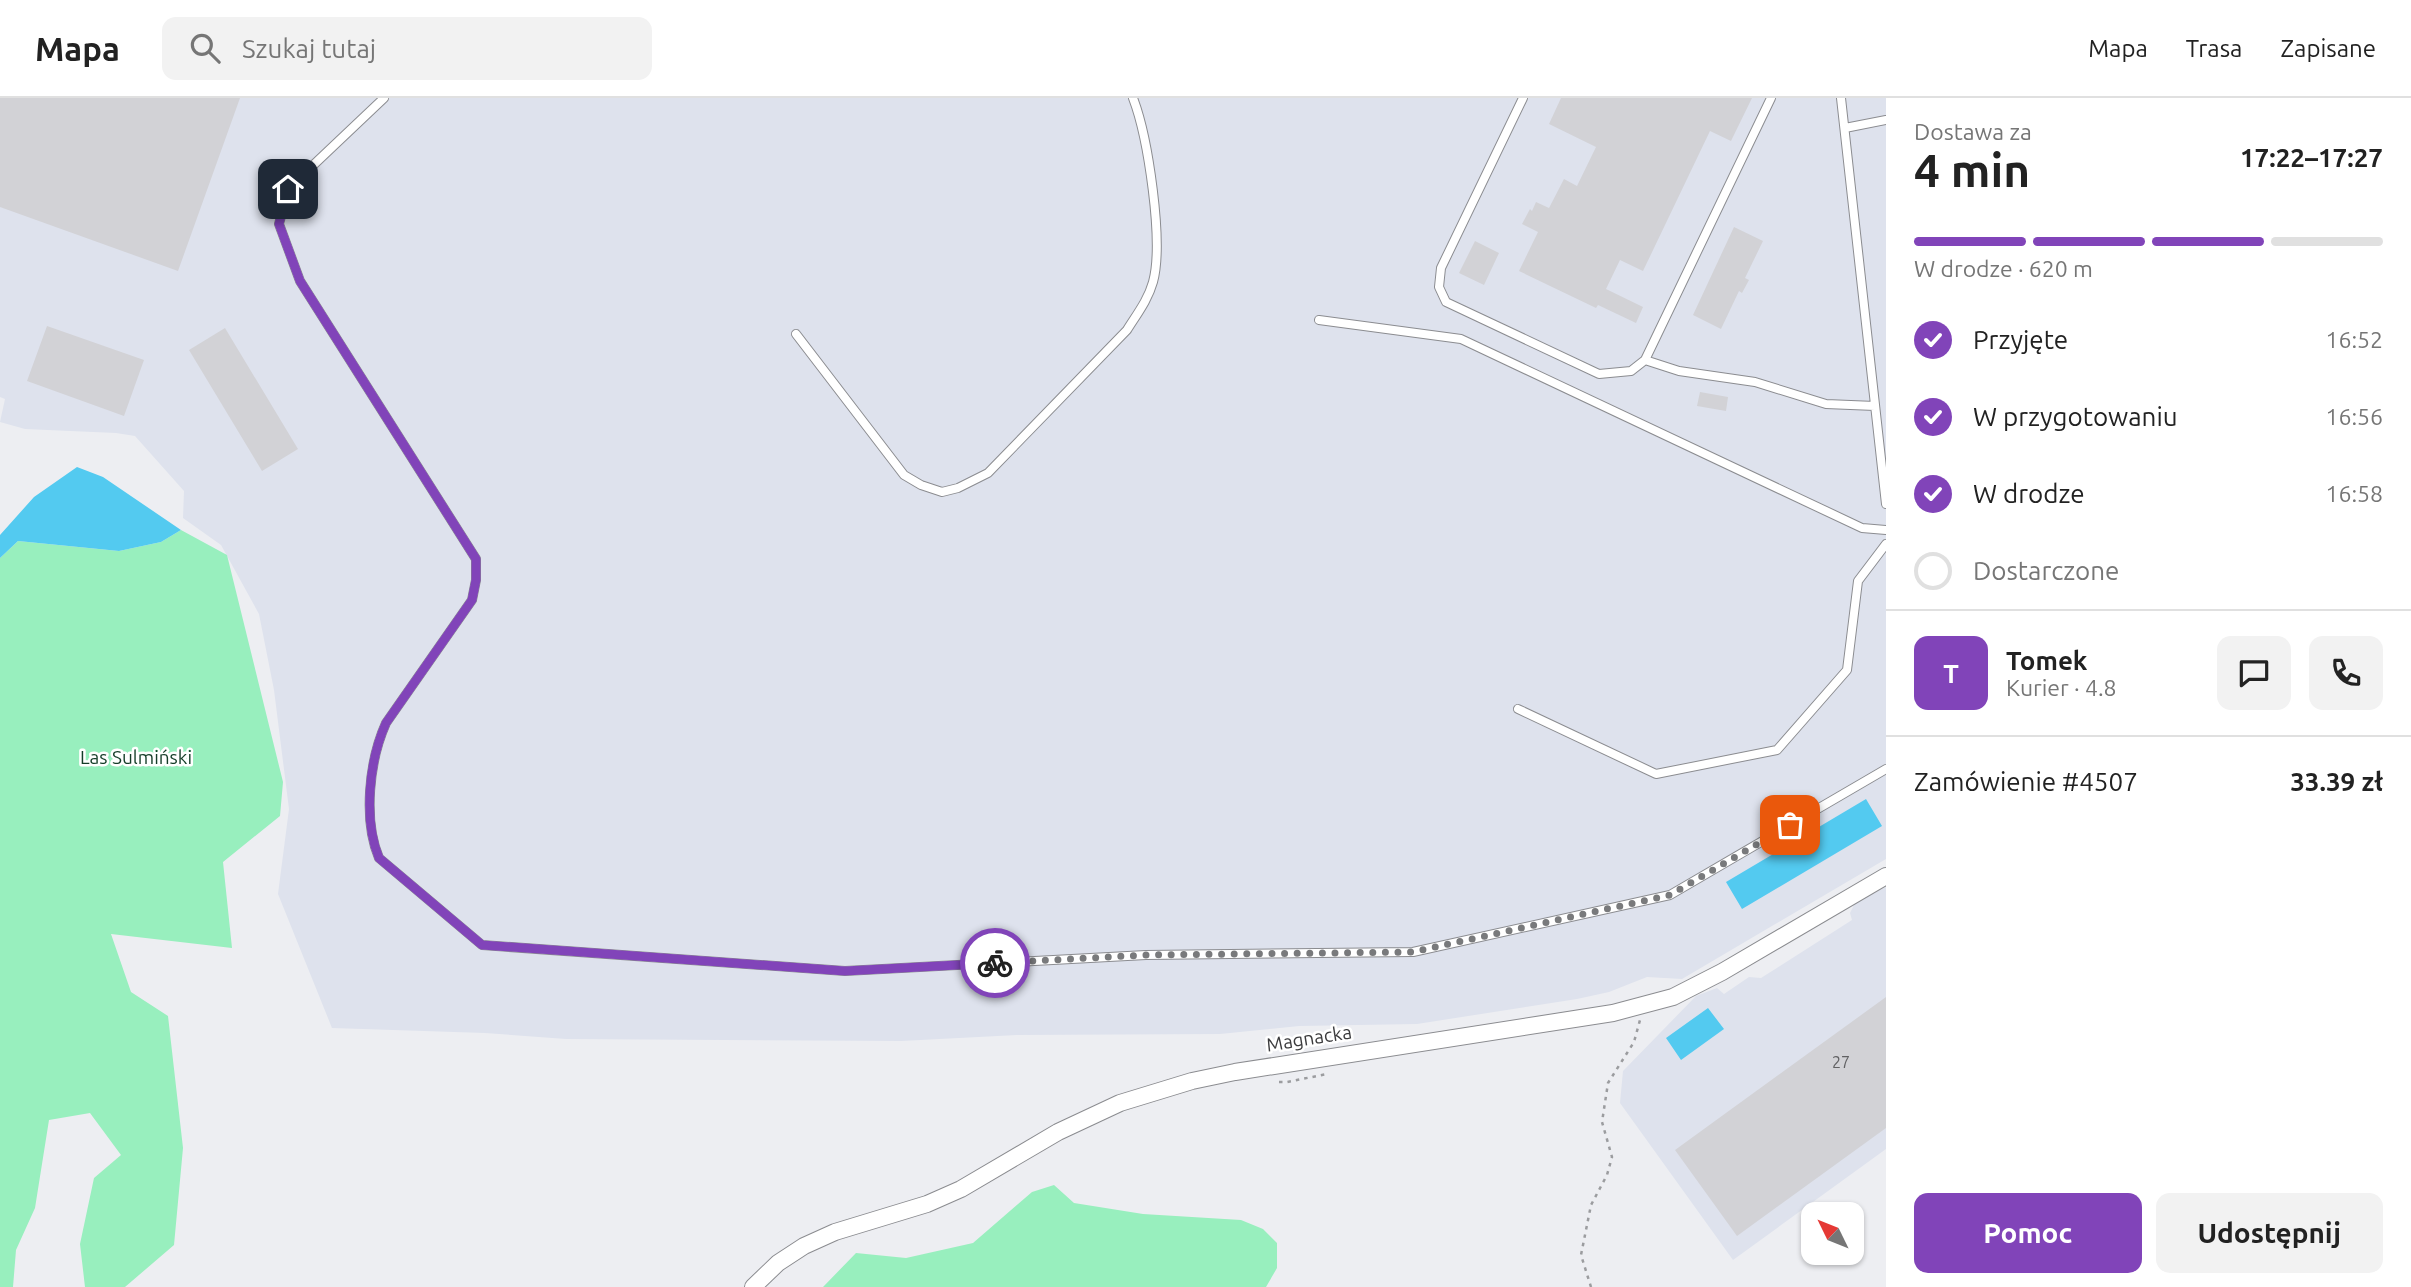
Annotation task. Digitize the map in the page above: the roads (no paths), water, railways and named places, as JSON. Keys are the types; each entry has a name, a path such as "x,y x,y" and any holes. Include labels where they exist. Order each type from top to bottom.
{"street":[{"name":"Magnacka","path":"753,1287 778,1263 804,1246 835,1232 927,1204 950,1194 1058,1132 1120,1103 1192,1081 1235,1072 1613,1013 1673,996 1722,972 1886,876"}],"lane":[{"path":"384,98 288,189 279,224 300,281 476,559 472,600 380,735 369,795 373,843 379,858 482,945 845,971 1146,955 1413,952 1670,895 1886,769"},
{"path":"796,334 904,475 921,485 942,492 958,488 988,473 1127,330 1149,293 1157,246 1152,184 1133,98"},
{"path":"1523,98 1441,268 1439,288 1446,302 1599,374 1631,371 1645,360 1771,98"},
{"path":"1841,98 1886,504"},
{"path":"1845,128 1886,120"},
{"path":"1319,320 1461,339 1862,528 1886,530"},
{"path":"1645,360 1679,371 1755,382 1826,404 1875,406"},
{"path":"1518,709 1656,774 1777,750 1847,670 1858,581 1886,544"}],"water":[{"path":"77,467 103,477 181,530 161,542 119,551 18,541 0,558 0,535 34,497"},
{"path":"1866,799 1882,826 1742,909 1726,882"},
{"path":"1708,1008 1724,1029 1681,1060 1666,1038"}],"park label":[{"name":"Las Sulmiński","path":"136,757"}]}
